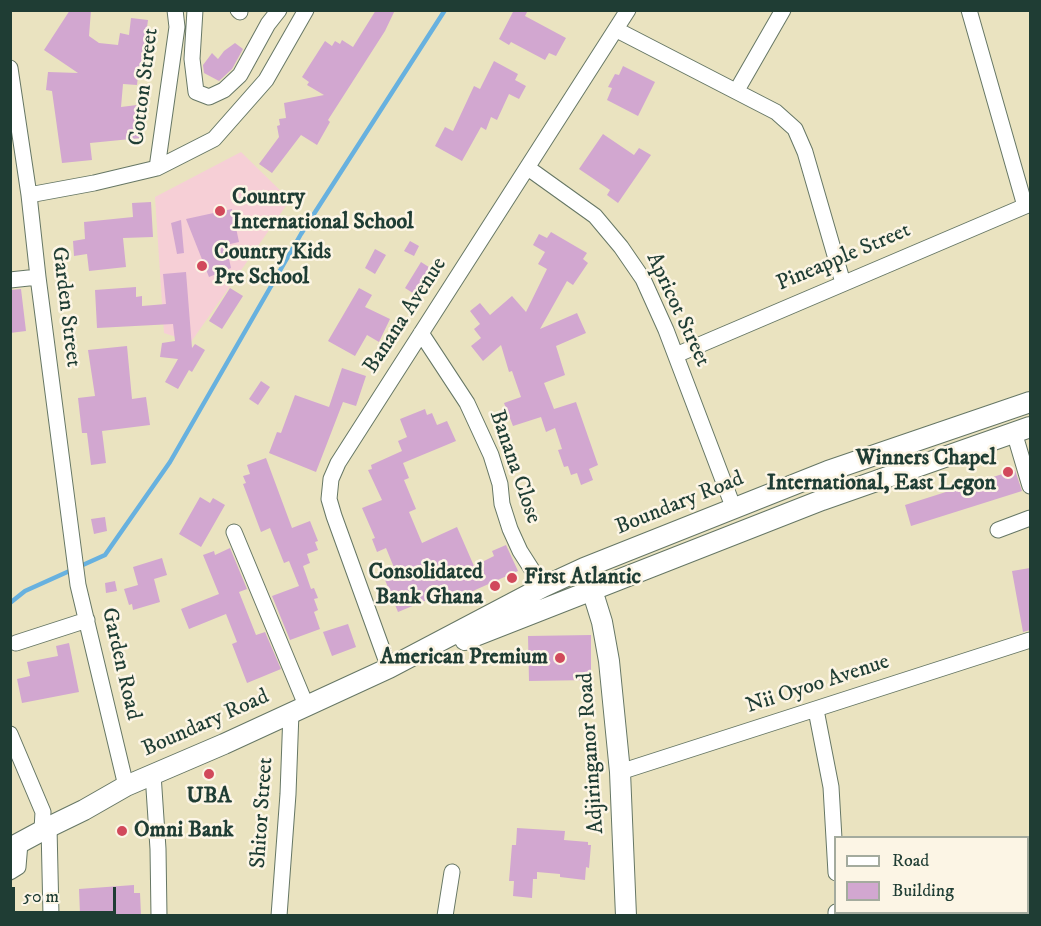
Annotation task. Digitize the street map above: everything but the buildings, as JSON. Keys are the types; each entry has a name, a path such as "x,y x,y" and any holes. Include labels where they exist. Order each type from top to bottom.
{"main road":[{"name":"Boundary Road","path":"15,846 126,786 425,651 453,633 584,568 828,471 1030,402"},
{"name":"Boundary Road","path":"425,651 459,642 592,588 822,500 1022,429"},
{"name":"Adjiringanor Road","path":"584,568 602,622 609,661 620,772 626,915"}],"street":[{"name":"Cotton Street","path":"157,168 177,27 175,10"},
{"path":"195,10 192,59 196,92 210,97 224,90 240,75 268,24 279,10"},
{"path":"29,195 157,168 214,139 266,80 306,10"},
{"name":"Banana Avenue","path":"389,668 329,499 332,479 338,463 628,10"},
{"path":"737,90 783,10"},
{"path":"969,10 1028,205"},
{"path":"617,30 737,90 776,112 795,129 805,152 843,283"},
{"name":"Garden Street","path":"10,68 29,195 73,551"},
{"name":"Apricot Street","path":"528,168 595,216 621,247 643,279 676,355 734,509"},
{"name":"Pineapple Street","path":"676,355 1028,205"},
{"path":"10,280 38,277"},
{"name":"Banana Close","path":"421,333 467,403 491,455 510,529 543,587"},
{"path":"1022,429 1030,486"},
{"path":"998,530 1030,518"},
{"path":"234,532 299,709"},
{"name":"Garden Road","path":"73,551 78,585 126,786"},
{"path":"16,644 87,620"},
{"name":"Nii Oyoo Avenue","path":"620,772 1030,640"},
{"name":"Shitor Street","path":"279,915 288,794 299,709"},
{"path":"816,710 831,787 834,839"},
{"path":"10,734 41,805 45,829 51,915"},
{"path":"153,774 158,849 159,915"},
{"path":"10,872 18,867 15,846"},
{"path":"445,915 452,872"}],"shaded area":[{"name":"Country Kids Pre School","path":"241,152 290,200 191,342 164,333 155,197"}],"waterway":[{"path":"10,603 25,591 105,555 170,462 301,234 445,10"}],"place":[{"name":"Country International School","path":"220,211"},
{"name":"Country Kids Pre School","path":"202,266"},
{"name":"Winners Chapel International, East Legon","path":"1008,472"},
{"name":"First Atlantic","path":"512,578"},
{"name":"Consolidated Bank Ghana","path":"495,586"},
{"name":"American Premium","path":"560,658"},
{"name":"UBA","path":"209,774"},
{"name":"Omni Bank","path":"122,831"}]}
